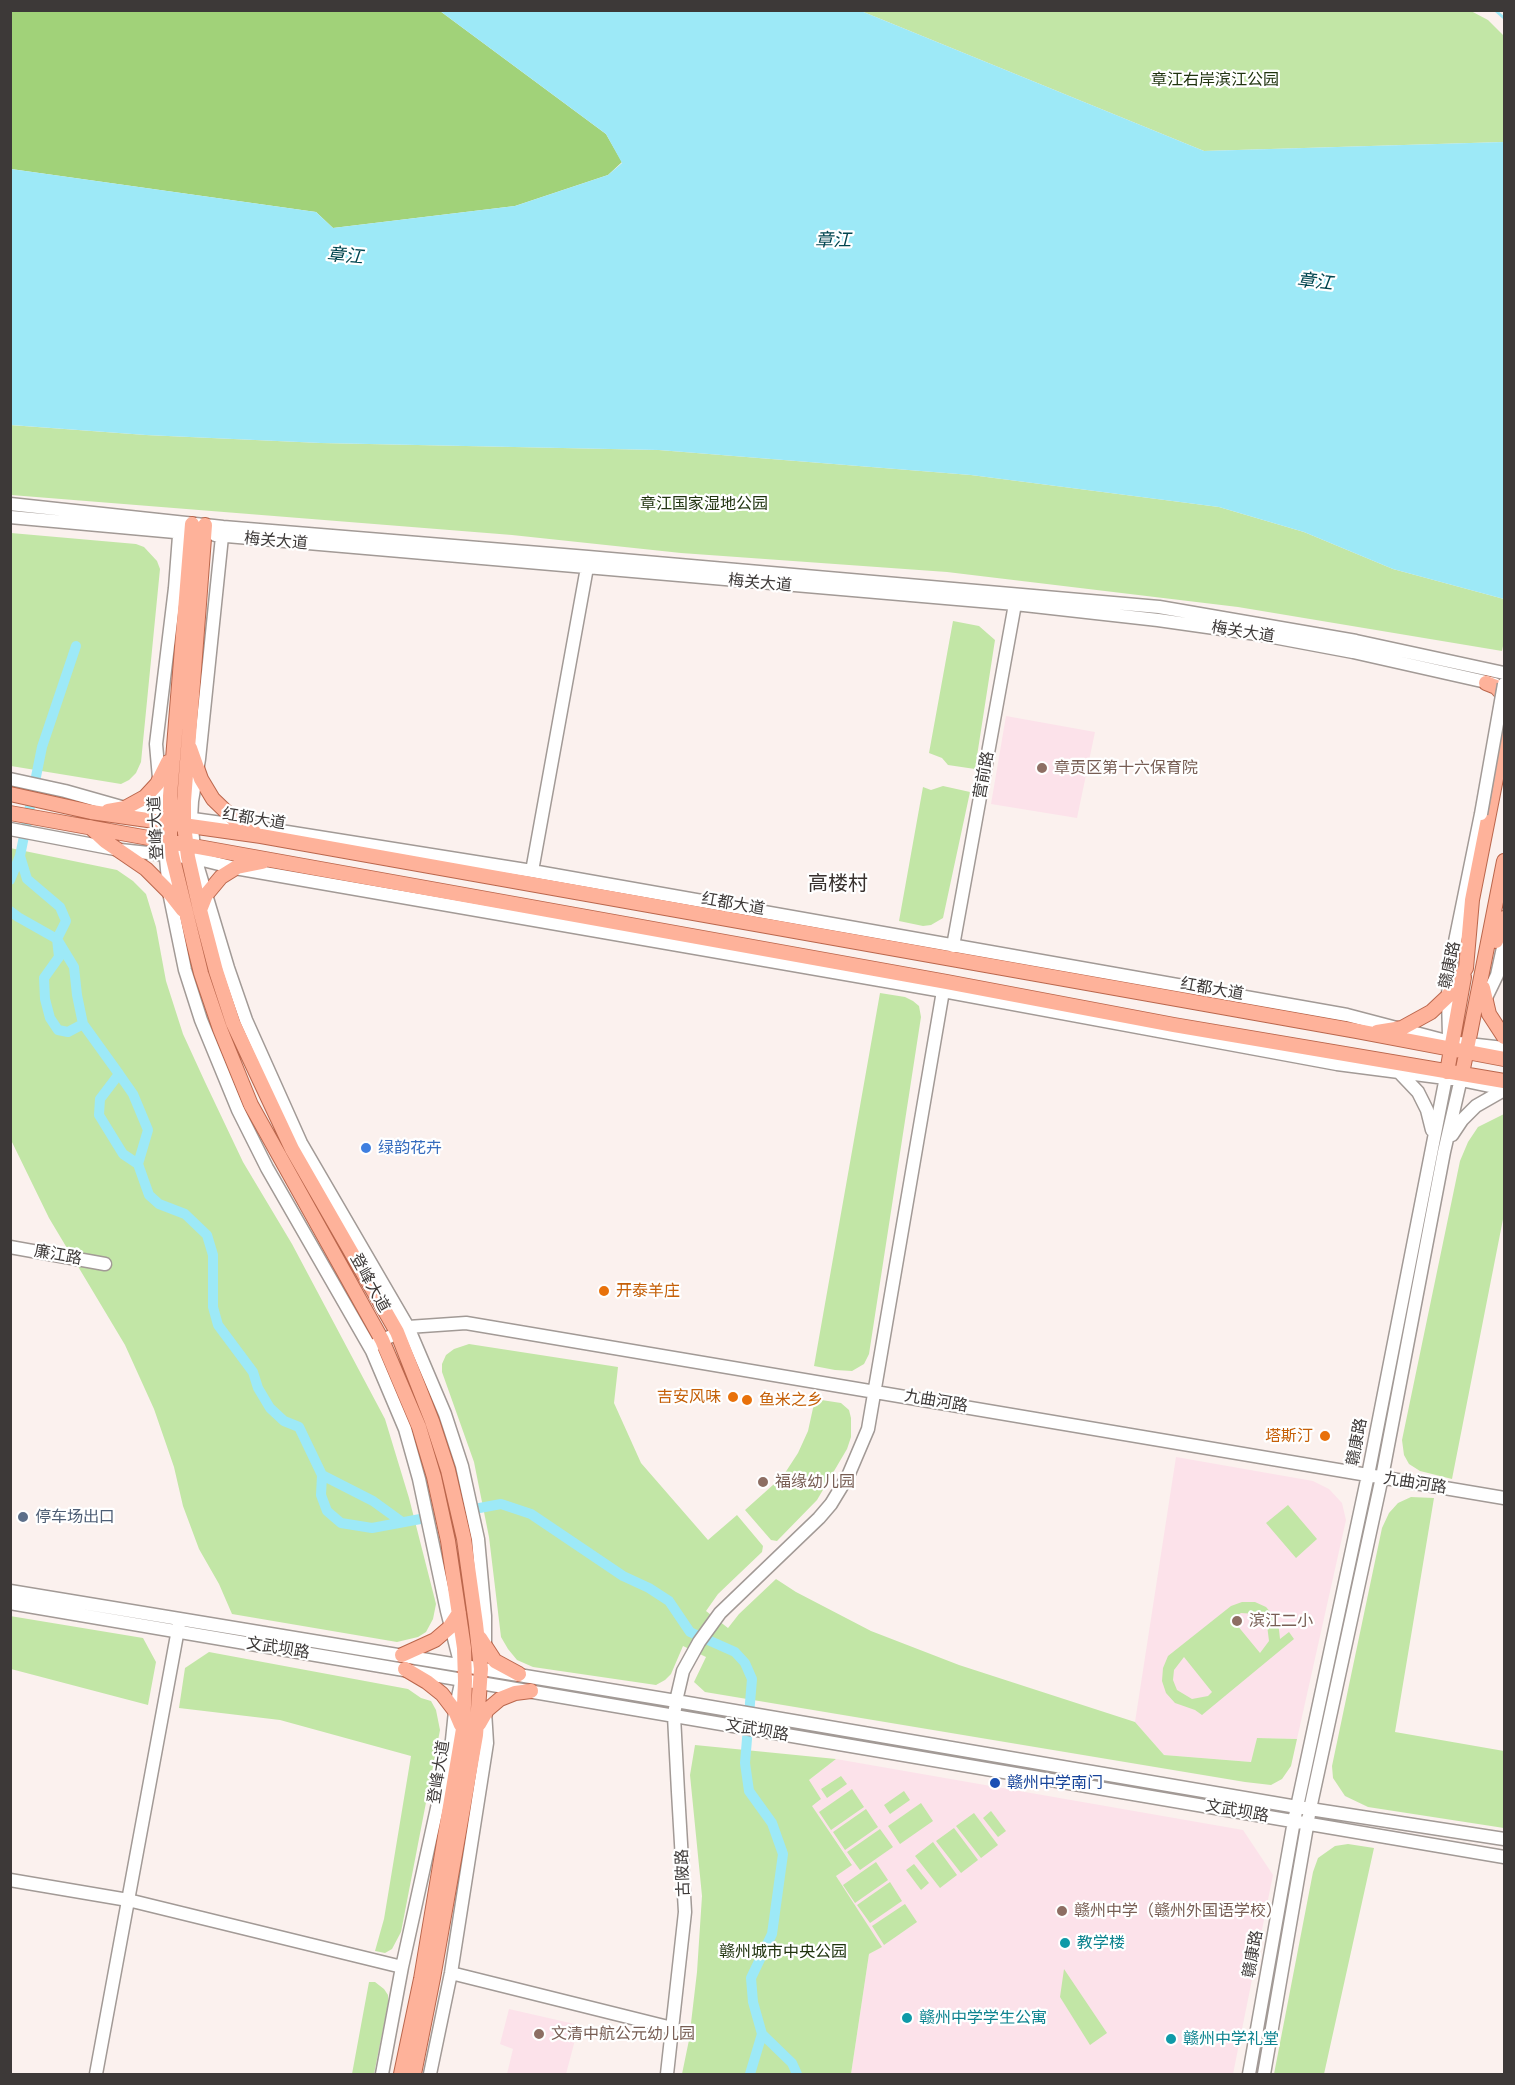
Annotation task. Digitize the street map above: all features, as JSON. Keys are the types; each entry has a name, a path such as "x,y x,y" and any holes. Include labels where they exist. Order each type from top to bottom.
{"main road":[{"name":"登峰大道","path":"192,529 188,738 177,821 167,848 201,973 216,1018 252,1105 419,1427 434,1477 448,1541 459,1613 469,1732 433,1978 414,2074"},
{"name":"登峰大道","path":"192,529 173,742 177,821 191,851 200,910 216,971 233,1023 292,1149 403,1330 471,1539 476,1624 483,1676 469,1732 422,1979 401,2074"},
{"path":"1486,683 1496,687 1504,696"},
{"path":"188,738 197,769 213,799 242,827 261,836"},
{"path":"1357,1031 1380,1032 1397,1029 1422,1018 1448,996 1466,968 1472,900 1504,738"},
{"path":"173,742 169,760 160,780 145,797 125,808 90,819 105,841 146,869 169,892 186,915"},
{"name":"赣康路","path":"1446,1075 1450,1044 1504,779"},
{"name":"红都大道","path":"10,794 62,805 90,819 167,848 273,860 1174,1025 1358,1055 1446,1075 1504,1081"},
{"name":"红都大道","path":"10,813 58,821 90,819 177,821 1357,1031 1450,1044 1504,1059"},
{"path":"200,910 206,895 221,877 235,868 273,860"},
{"name":"赣康路","path":"1462,1077 1504,861"},
{"path":"1504,918 1483,974 1485,1000 1494,1023 1504,1037"},
{"path":"459,1613 443,1634 403,1662 435,1688 469,1732 493,1704 507,1695 531,1691"},
{"path":"476,1624 485,1647 502,1666 519,1674"}],"street":[{"name":"梅关大道","path":"10,504 192,529"},
{"name":"梅关大道","path":"10,517 192,529 588,563 1159,607 1345,639 1504,673"},
{"path":"177,821 160,780 156,744 175,588 192,529"},
{"path":"177,821 197,769 222,532"},
{"name":"梅关大道","path":"588,563 1015,604 1249,632 1504,685"},
{"path":"532,871 588,563"},
{"name":"营前路","path":"953,946 1015,604"},
{"path":"10,779 177,821 287,832 532,871 1347,1015 1450,1044 1448,996 1450,966 1504,685"},
{"path":"10,829 120,850 167,848 169,892 188,980 201,1020 238,1110 267,1168 376,1343 405,1429 419,1479 450,1626 463,1673 454,1711 452,1740 402,1967 382,2074"},
{"path":"191,851 235,868 943,991 1337,1064 1446,1075"},
{"path":"191,851 246,1020 301,1143 403,1330 445,1414 462,1466 471,1539 485,1616 483,1676 486,1743 451,1973 430,2074"},
{"path":"1504,943 1497,975 1485,1000 1468,1048 1504,1048"},
{"name":"古陂路","path":"667,2074 685,1912 674,1716 683,1671 699,1642 720,1613 831,1504 861,1448 868,1429 876,1391 943,991"},
{"path":"1358,1055 1378,1061 1399,1072 1412,1084 1423,1101 1430,1120 1432,1140"},
{"name":"赣康路","path":"1264,2074 1307,1824 1304,1808 1446,1075"},
{"path":"1462,1077 1504,1090"},
{"name":"赣康路","path":"1249,2074 1294,1821 1304,1808 1382,1477 1444,1152 1462,1077"},
{"path":"1444,1152 1456,1128 1468,1113 1485,1100 1504,1090"},
{"name":"廉江路","path":"10,1247 105,1264"},
{"name":"九曲河路","path":"376,1343 403,1330 466,1323 1504,1498"},
{"name":"文武坝路","path":"10,1591 179,1625"},
{"name":"文武坝路","path":"10,1603 179,1625 403,1662 483,1676 531,1691 1504,1857"},
{"path":"96,2074 179,1625"},
{"name":"文武坝路","path":"483,1676 519,1674 1304,1808 1504,1839"},
{"path":"10,1880 128,1900 402,1967"},
{"path":"451,1973 672,2028"}],"shaded area":[{"name":"章贡区第十六保育院","path":"1006,716 1095,732 1077,818 991,804"},
{"name":"滨江二小","path":"1176,1457 1313,1481 1329,1489 1342,1503 1346,1520 1297,1739 1257,1738 1251,1762 1164,1755 1135,1722"},
{"name":"赣州中学（赣州外国语学校）","path":"836,1759 1243,1830 1273,1875 1233,2074 851,2074 869,1954 881,1947 836,1876 852,1864 811,1805 809,1780"},
{"name":"文清中航公元幼儿园","path":"509,2009 579,2025 566,2074 507,2074 513,2049 500,2044"}],"green space":[{"path":"11,10 440,11 606,134 622,162 608,175 515,206 333,228 316,212 11,169"},
{"name":"章江右岸滨江公园","path":"861,11 1471,11 1488,20 1504,36 1504,142 1204,151"},
{"name":"章江国家湿地公园","path":"10,425 146,435 321,443 659,450 971,475 1219,507 1304,532 1393,569 1504,599 1504,641 1502,651 1238,607 947,572 681,553 512,535 11,495"},
{"path":"11,533 136,544 144,547 157,561 160,569 141,762 136,773 121,784 11,766"},
{"path":"953,621 979,626 995,640 975,769 948,765 942,758 929,753"},
{"path":"943,786 970,792 943,918 931,925 923,926 899,921 923,787 931,790"},
{"path":"10,848 117,870 146,894 156,927 166,981 183,1034 243,1162 292,1244 385,1419 409,1498 436,1604 433,1619 426,1632 418,1637 397,1642 232,1614 219,1584 199,1549 183,1506 174,1467 154,1409 125,1345 49,1218 11,1140"},
{"path":"880,993 905,997 913,1001 919,1006 921,1017 869,1354 864,1364 852,1371 835,1370 814,1366"},
{"path":"1504,1114 1504,1214 1452,1479 1420,1471 1409,1464 1404,1455 1402,1440 1460,1161 1468,1142 1478,1127"},
{"path":"469,1344 618,1367 614,1403 641,1463 708,1540 737,1515 763,1546 762,1552 718,1594 706,1611 728,1628 739,1614 776,1579 796,1592 871,1631 959,1665 1135,1722 1164,1755 1251,1762 1257,1738 1297,1739 1291,1766 1282,1779 1271,1785 1245,1782 705,1692 694,1682 706,1657 683,1646 671,1674 656,1685 533,1667 517,1660 501,1637 489,1537 474,1462 442,1372 442,1364 446,1355 454,1349"},
{"path":"815,1399 841,1403 849,1410 851,1437 847,1449 817,1500 777,1541 771,1540 745,1510 783,1476 798,1453 808,1431"},
{"path":"1411,1497 1434,1498 1395,1732 1504,1751 1504,1828 1368,1807 1345,1796 1333,1778 1332,1766 1382,1528 1389,1513 1398,1503"},
{"path":"1288,1505 1317,1539 1296,1558 1266,1523"},
{"path":"1242,1602 1255,1602 1266,1607 1278,1621 1280,1639 1289,1632 1294,1639 1202,1715 1175,1703 1166,1693 1162,1681 1163,1668 1168,1656 1231,1606","holes":["1241,1613 1256,1614 1267,1625 1269,1641 1260,1653 1232,1619","1184,1657 1212,1692 1208,1696 1192,1699 1177,1690 1173,1680 1174,1670"]},
{"path":"10,1616 143,1638 156,1662 148,1705 11,1669"},
{"path":"209,1652 408,1689 421,1698 431,1701 436,1710 440,1730 401,1932 392,1949 385,1953 375,1951 384,1919 411,1756 280,1720 179,1708 185,1668"},
{"name":"赣州城市中央公园","path":"695,1745 836,1759 809,1780 821,1799 812,1806 852,1865 836,1876 882,1947 869,1954 851,2074 682,2074 689,2040 697,1972 702,1896 690,1775"},
{"path":"841,1776 847,1784 827,1798 821,1789"},
{"path":"852,1789 864,1807 831,1830 819,1812"},
{"path":"904,1791 910,1800 890,1814 884,1805"},
{"path":"921,1803 933,1821 900,1844 888,1826"},
{"path":"866,1809 878,1827 845,1850 833,1832"},
{"path":"991,1811 1006,1831 998,1837 983,1818"},
{"path":"974,1813 998,1845 981,1858 956,1826"},
{"path":"954,1828 978,1860 961,1873 936,1841"},
{"path":"880,1829 893,1847 860,1870 847,1852"},
{"path":"933,1842 957,1875 940,1888 915,1856"},
{"path":"1348,1844 1374,1848 1324,2074 1274,2074 1313,1872 1318,1858 1335,1846"},
{"path":"876,1862 888,1880 855,1903 843,1885"},
{"path":"914,1864 929,1883 921,1890 906,1870"},
{"path":"890,1882 902,1901 870,1923 857,1905"},
{"path":"905,1904 917,1922 884,1945 872,1926"},
{"path":"1064,1969 1107,2033 1090,2045 1060,1997"},
{"path":"369,1982 375,1982 384,1989 388,1995 388,2004 374,2074 352,2074"}],"water":[{"name":"章江","path":"440,11 861,11 1204,151 1504,142 1504,599 1393,569 1304,532 1219,507 971,475 659,450 321,443 146,435 11,425 11,169 316,212 333,228 515,206 608,175 622,163 606,134"}],"waterway":[{"path":"1495,10 1504,18"},
{"path":"76,646 42,747 20,856 27,879 60,907 66,921 57,939 59,957 44,978 45,999 50,1018 58,1030 68,1032 83,1024 119,1074 100,1099 99,1115 123,1154 138,1164 149,1195 159,1204 185,1214 207,1235 213,1255 213,1307 218,1325 253,1372 258,1388 270,1408 284,1421 299,1427 322,1475 321,1495 327,1511 341,1523 372,1528 501,1504 531,1514 623,1576 649,1588 669,1601 690,1632 735,1652 745,1663 752,1679 745,1763 749,1791 772,1823 783,1854 772,1934 751,1978 753,2002 762,2034 792,2063 797,2074"},
{"path":"10,880 20,856"},
{"path":"10,911 57,939 74,967 83,1024"},
{"path":"119,1074 133,1094 148,1130 138,1164"},
{"path":"322,1475 373,1501 402,1522"},
{"path":"750,2074 762,2034"}],"place":[{"name":"章贡区第十六保育院","path":"1042,768"},
{"name":"绿韵花卉","path":"366,1148"},
{"name":"开泰羊庄","path":"604,1291"},
{"name":"吉安风味","path":"733,1397"},
{"name":"鱼米之乡","path":"747,1400"},
{"name":"塔斯汀","path":"1325,1436"},
{"name":"福缘幼儿园","path":"763,1482"},
{"name":"停车场出口","path":"23,1517"},
{"name":"滨江二小","path":"1237,1621"},
{"name":"赣州中学南门","path":"995,1783"},
{"name":"赣州中学（赣州外国语学校）","path":"1062,1911"},
{"name":"教学楼","path":"1065,1943"},
{"name":"赣州中学学生公寓","path":"907,2018"},
{"name":"文清中航公元幼儿园","path":"539,2034"},
{"name":"赣州中学礼堂","path":"1171,2039"}],"district":[{"name":"高楼村","path":"838,884"}]}
